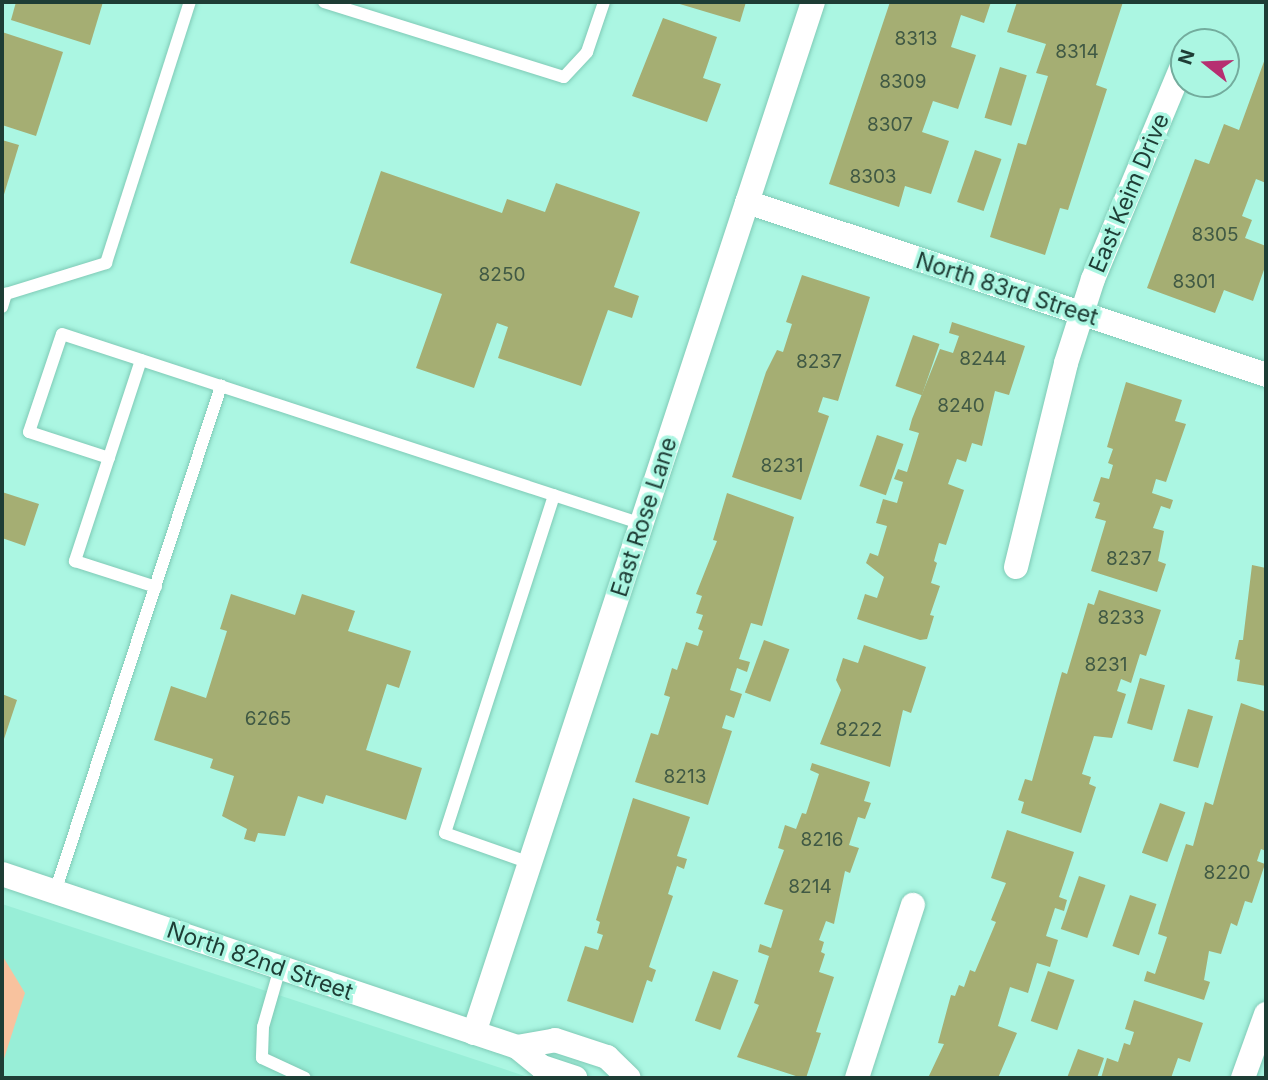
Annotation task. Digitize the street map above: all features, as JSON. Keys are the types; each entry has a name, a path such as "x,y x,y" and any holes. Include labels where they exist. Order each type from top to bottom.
{"street":[{"name":"East Rose Lane","path":"474,1033 813,2"},
{"name":"East Keim Drive","path":"1016,567 1029,502 1081,314 1170,96"},
{"name":"North 83rd Street","path":"747,202 1266,375"},
{"name":"North 82nd Street","path":"2,874 517,1047 542,1067 575,1078"},
{"path":"857,1078 913,905"},
{"path":"1243,1078 1266,1014"},
{"name":"North 82nd Street","path":"517,1047 555,1040 607,1058 629,1078"}],"lane":[{"path":"2,307 6,294 106,262 190,2"},
{"path":"324,2 533,71 564,77 587,52 604,2"},
{"path":"109,458 29,432 62,334 642,524"},
{"path":"141,360 75,561 156,587"},
{"path":"55,892 222,386"},
{"path":"530,863 445,833 554,495"},
{"path":"280,968 262,1027 262,1058 305,1078"}],"shaded area":[{"path":"2,904 531,1078 2,1078"},
{"path":"2,955 25,993 2,1065"}],"building":[{"path":"16,2 103,2 90,45 11,20"},
{"path":"673,2 746,2 740,22"},
{"path":"890,2 991,2 984,23 961,15 951,47 976,55 958,109 933,101 922,132 949,141 931,194 905,186 899,207 829,184"},
{"path":"1017,2 1123,2 1096,85 1107,89 1068,210 1060,208 1045,255 990,237 1018,143 1026,145 1048,76 1036,73 1046,44 1007,32"},
{"path":"663,18 717,37 703,78 721,84 707,122 632,96"},
{"path":"2,32 63,52 36,136 2,125"},
{"path":"1266,56 1266,183 1256,179 1242,216 1252,220 1245,238 1266,246 1266,264 1253,301 1224,290 1215,313 1147,288 1195,159 1209,164 1224,124 1239,130"},
{"path":"1000,67 1027,75 1011,126 985,118"},
{"path":"2,140 19,145 2,201"},
{"path":"975,150 1001,159 984,211 957,202"},
{"path":"381,171 502,213 507,199 545,212 556,183 640,212 614,287 639,296 632,318 608,310 581,386 498,358 508,327 497,323 474,388 416,368 442,294 350,263"},
{"path":"802,275 870,297 838,401 823,397 818,412 829,416 801,500 732,477 766,372 777,350 783,352 792,324 786,322"},
{"path":"952,322 1025,346 1009,395 995,391 982,446 972,443 966,462 957,459 948,484 964,490 946,545 939,543 931,583 940,586 930,615 934,616 927,639 920,640 857,619 865,594 877,598 884,577 866,563 870,553 878,556 887,526 876,523 883,499 897,503 903,482 894,479 898,469 907,472 919,433 909,430 912,419 940,349 953,353 959,336 949,333"},
{"path":"913,335 939,344 922,395 895,386"},
{"path":"1126,382 1182,400 1175,421 1186,424 1166,482 1156,479 1152,493 1173,500 1170,509 1161,506 1153,528 1164,531 1158,561 1166,564 1157,592 1091,571 1106,521 1095,518 1100,503 1093,501 1101,477 1109,479 1113,465 1108,463 1113,449 1107,447"},
{"path":"877,435 903,444 886,495 859,486"},
{"path":"2,492 39,504 25,546 2,538"},
{"path":"727,493 794,517 762,626 751,623 739,659 750,662 747,672 737,668 730,690 742,694 734,718 726,715 722,728 732,731 708,805 635,782 651,733 658,735 670,697 664,695 672,668 677,670 686,642 698,646 703,631 698,629 703,615 696,613 702,596 696,594 717,541 713,540"},
{"path":"1252,565 1266,568 1266,686 1237,681 1240,660 1235,659 1239,640 1243,640"},
{"path":"1099,590 1161,610 1146,656 1140,654 1131,683 1121,679 1117,691 1126,694 1112,738 1094,736 1082,774 1091,777 1089,784 1096,787 1081,833 1021,813 1024,802 1018,800 1025,779 1032,781 1062,672 1067,674 1088,603 1094,605"},
{"path":"231,594 295,615 302,594 355,611 348,631 411,651 399,688 387,684 366,750 422,768 406,820 326,795 323,804 298,796 285,836 258,833 255,842 244,839 247,829 222,816 234,776 210,768 213,759 154,740 171,686 206,698 227,631 220,629"},
{"path":"764,640 789,649 770,702 745,693"},
{"path":"864,645 926,667 911,713 903,710 890,767 820,744 841,690 836,680 843,658 858,663"},
{"path":"1140,678 1165,685 1152,730 1127,723"},
{"path":"2,694 17,700 2,745"},
{"path":"1241,703 1266,712 1266,851 1261,849 1257,861 1265,864 1252,903 1245,901 1237,926 1231,923 1221,954 1209,951 1204,980 1210,982 1204,1000 1144,981 1147,971 1155,974 1167,937 1158,934 1186,844 1193,846 1205,802 1213,805"},
{"path":"1188,709 1213,716 1198,768 1173,761"},
{"path":"812,763 870,782 864,801 871,803 865,819 858,817 849,845 859,848 850,873 845,871 834,924 826,921 819,940 824,942 821,952 825,954 819,972 834,977 816,1032 821,1033 806,1078 802,1078 737,1057 759,1005 754,1003 769,956 758,952 760,944 771,948 783,910 764,904 784,850 778,848 785,825 796,829 802,813 806,814 819,774 810,770"},
{"path":"633,798 690,817 677,856 687,859 684,869 677,866 668,894 673,896 649,967 656,970 652,982 647,980 633,1023 567,1001 585,946 598,950 603,935 597,933 600,922 596,920"},
{"path":"1160,803 1185,812 1167,862 1142,853"},
{"path":"1007,830 1074,852 1059,897 1067,900 1064,911 1055,908 1046,936 1058,940 1050,967 1037,963 1028,993 1010,987 998,1026 1017,1033 998,1078 928,1078 944,1044 938,1043 951,995 955,996 959,985 964,987 970,970 975,972 996,922 991,920 1006,883 991,878"},
{"path":"1079,876 1105,885 1087,938 1061,929"},
{"path":"1130,895 1156,904 1139,955 1112,946"},
{"path":"713,971 738,980 720,1030 695,1021"},
{"path":"1048,971 1074,980 1057,1030 1031,1021"},
{"path":"1134,1000 1203,1023 1190,1062 1178,1058 1171,1078 1101,1078 1107,1058 1118,1062 1124,1043 1130,1045 1134,1032 1125,1029"},
{"path":"1078,1049 1104,1058 1097,1078 1067,1078"}]}
